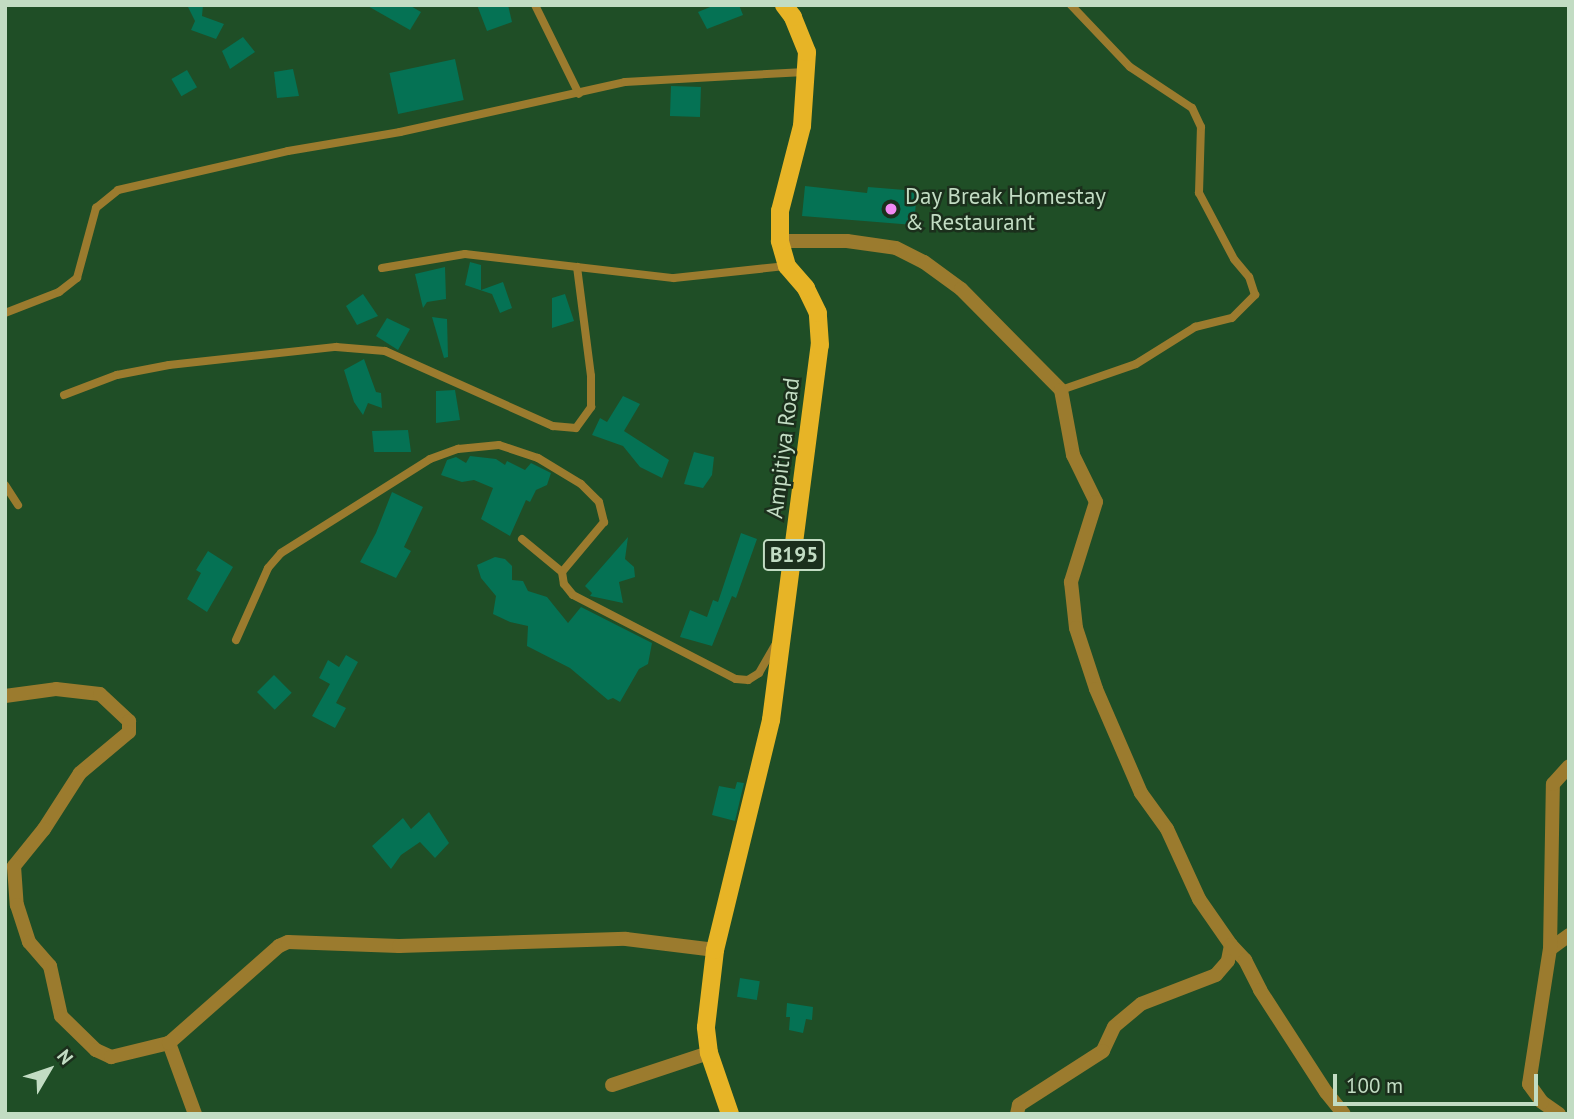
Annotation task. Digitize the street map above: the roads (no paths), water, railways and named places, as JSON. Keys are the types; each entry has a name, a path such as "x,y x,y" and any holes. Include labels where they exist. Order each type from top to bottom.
{"main road":[{"name":"Ampitiya Road","path":"730,1114 709,1053 706,1027 715,950 771,720 820,345 818,313 806,288 787,266 780,241 780,211 802,126 807,52 793,17 784,5"}],"street":[{"path":"780,241 847,241 896,248 924,262 961,289 1061,390 1073,455 1096,502 1071,582 1076,628 1096,689 1141,793 1167,829 1199,899 1231,945 1245,960 1260,990 1326,1093 1344,1114"},
{"path":"5,696 56,689 100,694 129,721 129,732 80,773 44,829 14,866 17,905 29,942 50,966 61,1016 96,1050 111,1057 169,1042 279,946 288,942 399,946 626,939 715,950"},
{"path":"1559,1114 1542,1102 1529,1084 1550,949 1553,784 1569,766"},
{"path":"1550,949 1569,935"},
{"path":"1017,1114 1019,1105 1103,1051 1114,1027 1141,1004 1216,975 1228,961 1231,945"},
{"path":"169,1042 195,1114"},
{"path":"612,1085 709,1053"}],"lane":[{"path":"535,5 579,94"},
{"path":"1061,390 1136,364 1195,327 1232,318 1255,295 1249,277 1234,259 1199,193 1201,127 1192,108 1130,67 1071,5"},
{"path":"5,313 59,292 77,278 96,208 118,190 288,151 400,132 625,82 805,72"},
{"path":"382,268 465,254 674,278 787,266"},
{"path":"64,395 117,375 169,365 336,347 385,351 553,426 576,428 591,407 578,267"},
{"path":"236,640 268,568 281,553 430,459 458,450 499,445 538,458 581,484 599,502 604,522 562,572"},
{"path":"5,485 18,505"},
{"path":"522,539 562,572 564,584 573,595 736,679 748,680 759,673 785,629"}],"place":[{"name":"Day Break Homestay & Restaurant","path":"891,209"}]}
